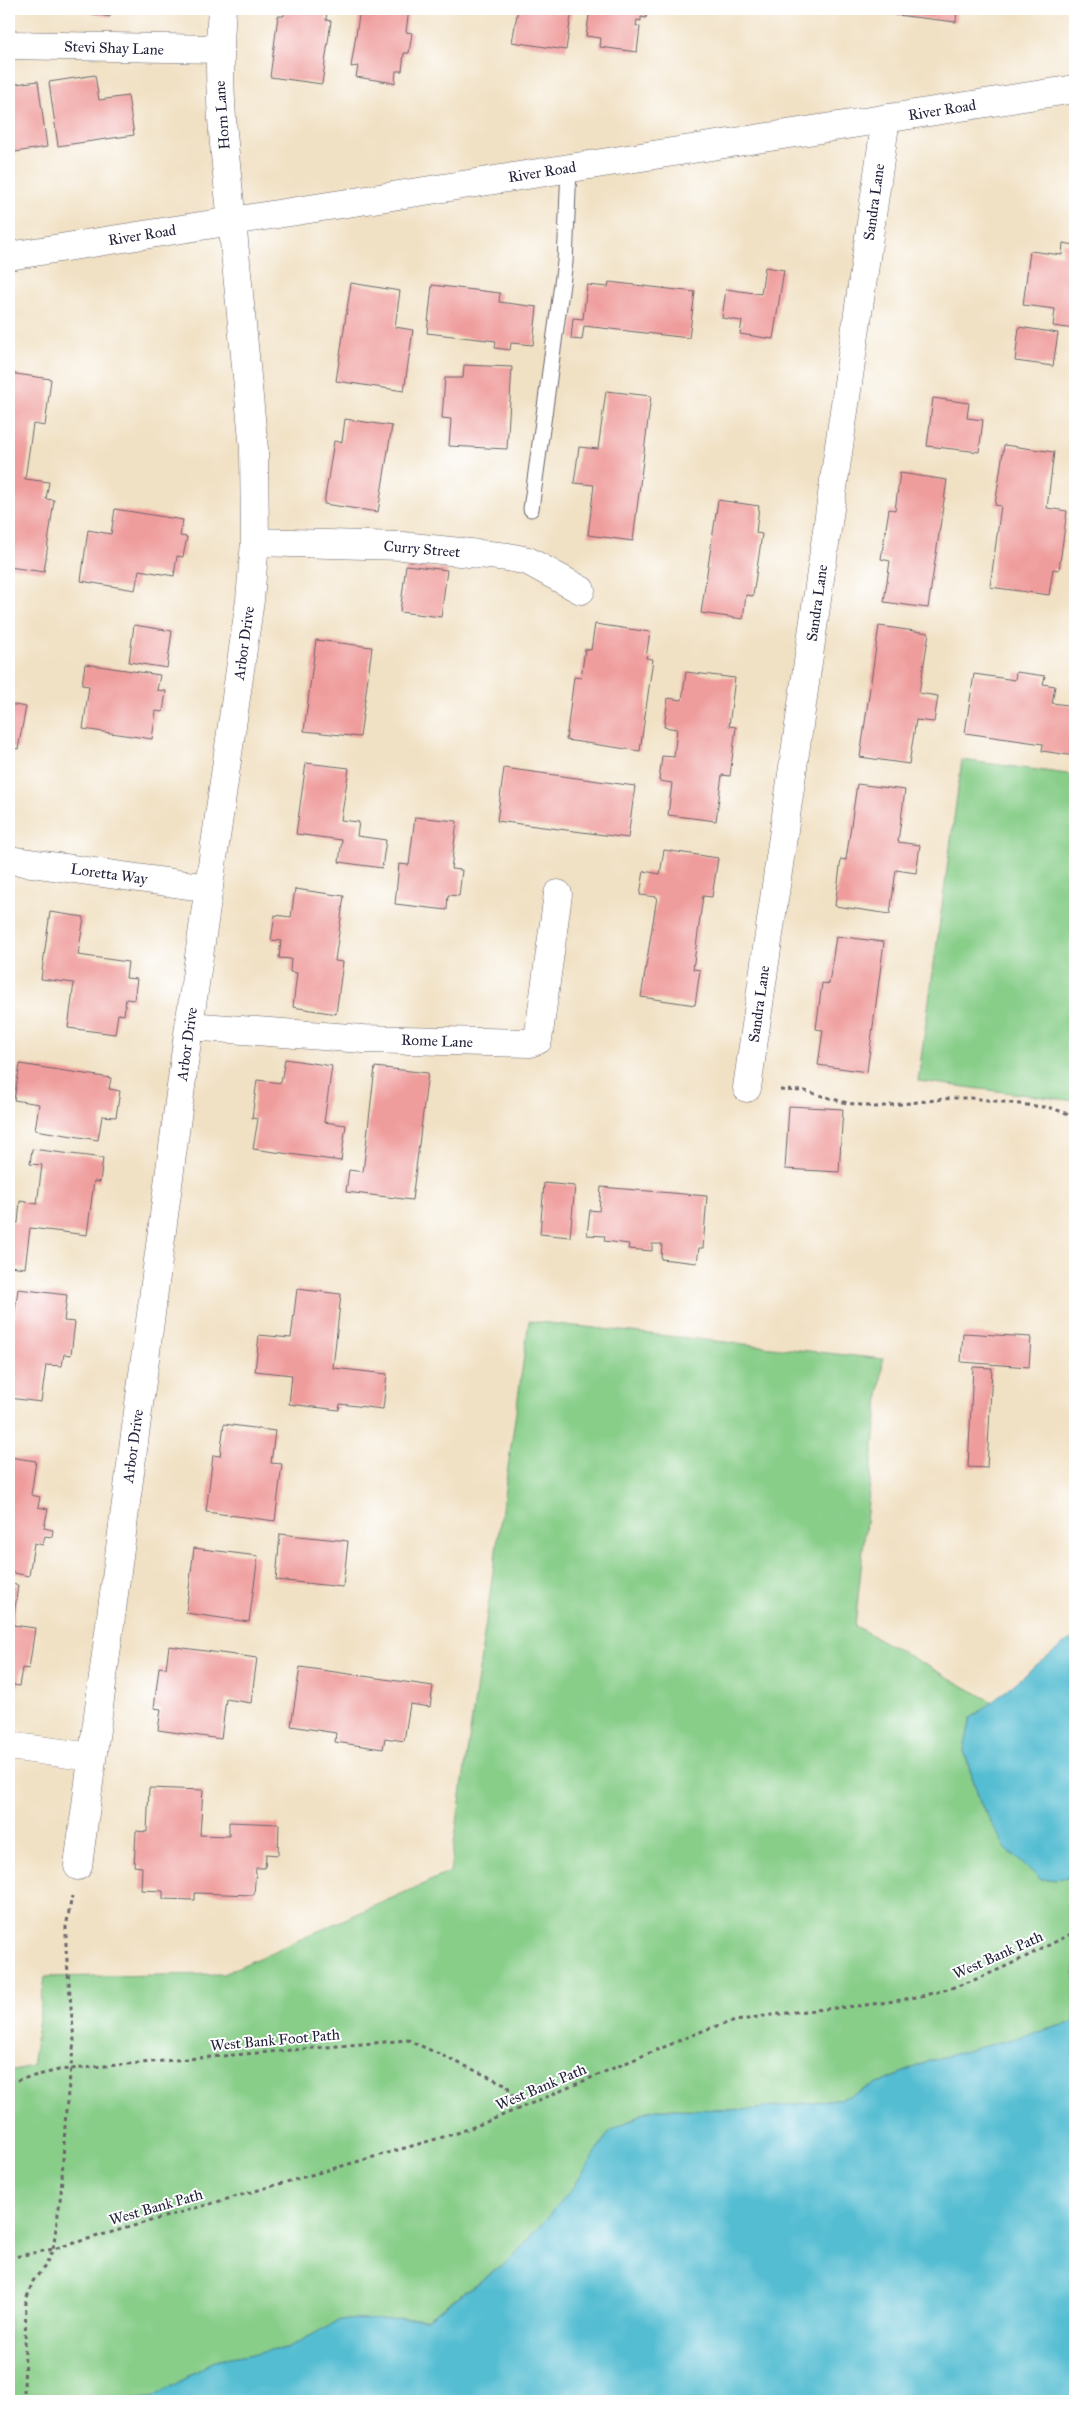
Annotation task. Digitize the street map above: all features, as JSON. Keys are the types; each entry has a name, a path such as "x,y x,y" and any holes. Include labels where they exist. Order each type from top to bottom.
{"street":[{"name":"Horn Lane","path":"222,9 218,49 220,112 232,221"},
{"name":"Stevi Shay Lane","path":"9,45 218,49"},
{"name":"River Road","path":"9,256 1075,89"},
{"name":"Sandra Lane","path":"747,1088 886,118"},
{"name":"Arbor Drive","path":"78,1866 189,1026 250,600 255,542 254,449 232,221"},
{"name":"Curry Street","path":"255,542 403,546 508,557 528,561 581,590"},
{"name":"Loretta Way","path":"9,860 210,888"},
{"name":"Rome Lane","path":"189,1026 363,1039 530,1043 538,1040 558,894"},
{"path":"9,1746 92,1757"}],"lane":[{"path":"531,509 565,262 569,168"}],"path":[{"path":"747,1088 806,1091 847,1103 875,1107 953,1098 980,1099 1050,1108 1075,1116"},
{"path":"24,2394 26,2300 33,2280 46,2265 53,2249 61,2193 74,2022 66,1949 66,1927 78,1866"},
{"name":"West Bank Path","path":"9,2258 53,2249 458,2133 519,2110 627,2062 718,2026 754,2017 839,2009 930,1994 971,1982 1075,1932"},
{"name":"West Bank Foot Path","path":"9,2082 58,2070 408,2040 507,2084 519,2110"}],"green space":[{"path":"962,760 1075,775 1075,1101 918,1081"},
{"path":"529,1321 883,1359 855,1626 993,1702 971,1718 964,1751 980,1802 1040,1879 1075,1878 1075,2022 929,2061 844,2098 748,2110 651,2109 610,2131 573,2188 511,2259 426,2319 340,2320 287,2348 214,2361 152,2398 96,2401 9,2401 9,2071 32,2066 45,1977 223,1974 450,1872"}],"water":[{"path":"1075,1637 1075,1878 1040,1879 1006,1849 980,1802 964,1750 971,1718"},
{"path":"1075,2022 1075,2401 96,2401 152,2398 214,2361 287,2348 340,2320 427,2319 511,2259 573,2188 610,2131 652,2109 748,2110 844,2098 929,2061"}],"building":[{"path":"90,9 111,9 110,17 89,13"},
{"path":"285,9 327,9 326,20 331,21 322,84 270,77 278,16 284,16"},
{"path":"360,9 409,9 406,32 412,33 409,53 404,53 402,71 396,71 395,83 356,77 358,66 351,67"},
{"path":"518,9 572,9 566,50 512,42"},
{"path":"590,9 648,9 646,18 641,17 641,21 637,20 636,26 640,27 637,52 600,47 601,38 586,36"},
{"path":"872,9 957,9 956,22 871,12"},
{"path":"95,75 99,100 128,96 134,135 58,146 49,82"},
{"path":"38,81 47,147 9,153 9,85"},
{"path":"1063,243 1075,245 1075,329 1053,326 1055,309 1023,305 1030,251 1062,255"},
{"path":"765,267 784,270 773,339 740,334 742,321 722,318 726,289 761,294"},
{"path":"609,282 695,292 689,338 584,326 582,340 571,339 573,318 583,319 587,285 608,287"},
{"path":"351,283 400,291 395,327 413,330 404,391 336,381"},
{"path":"432,285 500,293 499,302 537,307 533,345 511,343 510,350 495,348 496,341 427,333"},
{"path":"1019,327 1058,333 1053,366 1015,361"},
{"path":"464,365 512,367 507,449 449,446 451,419 442,418 445,378 463,378"},
{"path":"9,373 51,379 45,426 33,424 25,479 49,482 46,499 54,500 44,572 9,567"},
{"path":"606,391 651,396 633,541 588,535 594,485 574,483 579,447 598,449"},
{"path":"933,398 969,403 967,418 983,420 979,452 927,446"},
{"path":"345,419 392,426 378,512 324,504 334,441 342,442"},
{"path":"1004,445 1054,452 1047,508 1067,511 1059,570 1053,569 1049,595 990,587 1001,506 995,505"},
{"path":"900,473 947,480 928,608 884,602 890,561 881,559 889,509 895,510"},
{"path":"718,500 759,506 756,533 762,534 753,596 746,595 743,619 701,613"},
{"path":"115,509 183,520 180,536 187,537 183,557 177,556 174,576 139,570 135,590 81,581 88,530 111,534"},
{"path":"406,565 447,570 441,617 400,612"},
{"path":"595,624 650,632 646,658 653,659 640,751 566,740 574,677 581,678 585,649 591,650"},
{"path":"134,625 172,631 167,668 129,662"},
{"path":"879,626 929,633 919,693 938,696 934,722 916,720 909,764 860,757"},
{"path":"316,640 372,647 360,737 304,731"},
{"path":"85,664 160,675 157,690 166,691 163,712 156,711 152,739 83,729 89,686 82,685"},
{"path":"686,672 735,678 729,726 736,727 730,776 722,775 716,821 668,815 672,783 659,781 662,756 674,757 677,729 664,727 668,698 682,700"},
{"path":"1016,672 1045,676 1043,684 1055,686 1052,703 1075,706 1075,756 1042,751 1043,744 965,733 974,674 1015,680"},
{"path":"9,704 26,707 18,749 9,747"},
{"path":"306,763 349,768 341,820 359,822 357,836 386,840 382,868 339,862 342,840 296,834"},
{"path":"504,768 635,786 628,838 497,821"},
{"path":"857,784 905,790 898,842 920,845 916,873 896,870 890,914 835,906 841,859 846,860"},
{"path":"415,817 457,821 451,869 462,870 459,896 448,895 447,910 395,904 399,864 409,865"},
{"path":"664,850 718,858 712,897 703,896 693,969 700,970 695,1005 641,997 657,897 640,895 644,871 660,874"},
{"path":"295,889 344,896 335,961 343,962 336,1014 293,1007 297,973 290,972 291,959 279,958 281,941 271,940 275,915 291,917"},
{"path":"50,912 84,917 78,955 128,962 126,978 137,979 134,1000 126,999 124,1015 118,1014 115,1034 68,1028 74,983 41,979"},
{"path":"836,936 884,942 867,1072 818,1065 823,1030 816,1029 822,983 829,984"},
{"path":"285,1059 332,1066 324,1122 346,1125 341,1161 253,1149 258,1119 252,1118 257,1080 281,1083"},
{"path":"20,1064 111,1078 109,1089 120,1091 116,1117 102,1116 98,1140 35,1130 39,1104 14,1100"},
{"path":"375,1067 428,1073 412,1200 346,1192 349,1170 363,1172"},
{"path":"789,1106 843,1109 839,1172 785,1169"},
{"path":"32,1149 103,1158 100,1182 94,1181 87,1235 30,1228 25,1268 9,1266 9,1221 18,1223 20,1201 37,1204 42,1165 30,1164"},
{"path":"544,1183 575,1186 570,1237 540,1234"},
{"path":"601,1187 707,1196 703,1248 699,1248 697,1263 661,1259 662,1244 652,1244 652,1251 628,1249 629,1244 604,1241 605,1236 587,1235 590,1210 599,1211"},
{"path":"18,1289 67,1295 64,1321 75,1322 71,1355 64,1354 62,1366 46,1365 41,1402 9,1398 9,1317 14,1318"},
{"path":"297,1289 341,1294 333,1368 387,1374 383,1409 340,1404 339,1410 289,1404 292,1375 255,1371 259,1335 291,1338"},
{"path":"963,1333 1031,1337 1029,1367 961,1362"},
{"path":"973,1367 992,1368 987,1468 968,1467"},
{"path":"224,1424 275,1431 271,1463 282,1464 275,1521 206,1512 213,1455 220,1456"},
{"path":"9,1457 36,1461 31,1495 40,1497 38,1507 48,1509 44,1528 53,1530 52,1537 45,1536 43,1545 34,1543 29,1576 9,1572"},
{"path":"280,1534 348,1541 343,1587 276,1580"},
{"path":"194,1548 258,1556 249,1622 186,1613"},
{"path":"9,1584 18,1585 13,1625 35,1628 29,1669 22,1668 19,1686 9,1684"},
{"path":"169,1646 257,1658 251,1703 226,1699 221,1739 158,1730 161,1709 154,1708 159,1667 166,1668"},
{"path":"300,1667 433,1686 430,1707 410,1704 404,1741 385,1738 383,1749 335,1742 336,1733 291,1726"},
{"path":"149,1788 203,1790 200,1835 229,1836 229,1822 279,1824 278,1855 266,1854 265,1868 256,1868 254,1895 195,1893 195,1900 163,1899 163,1891 141,1890 142,1867 134,1866 136,1831 147,1832"}]}
